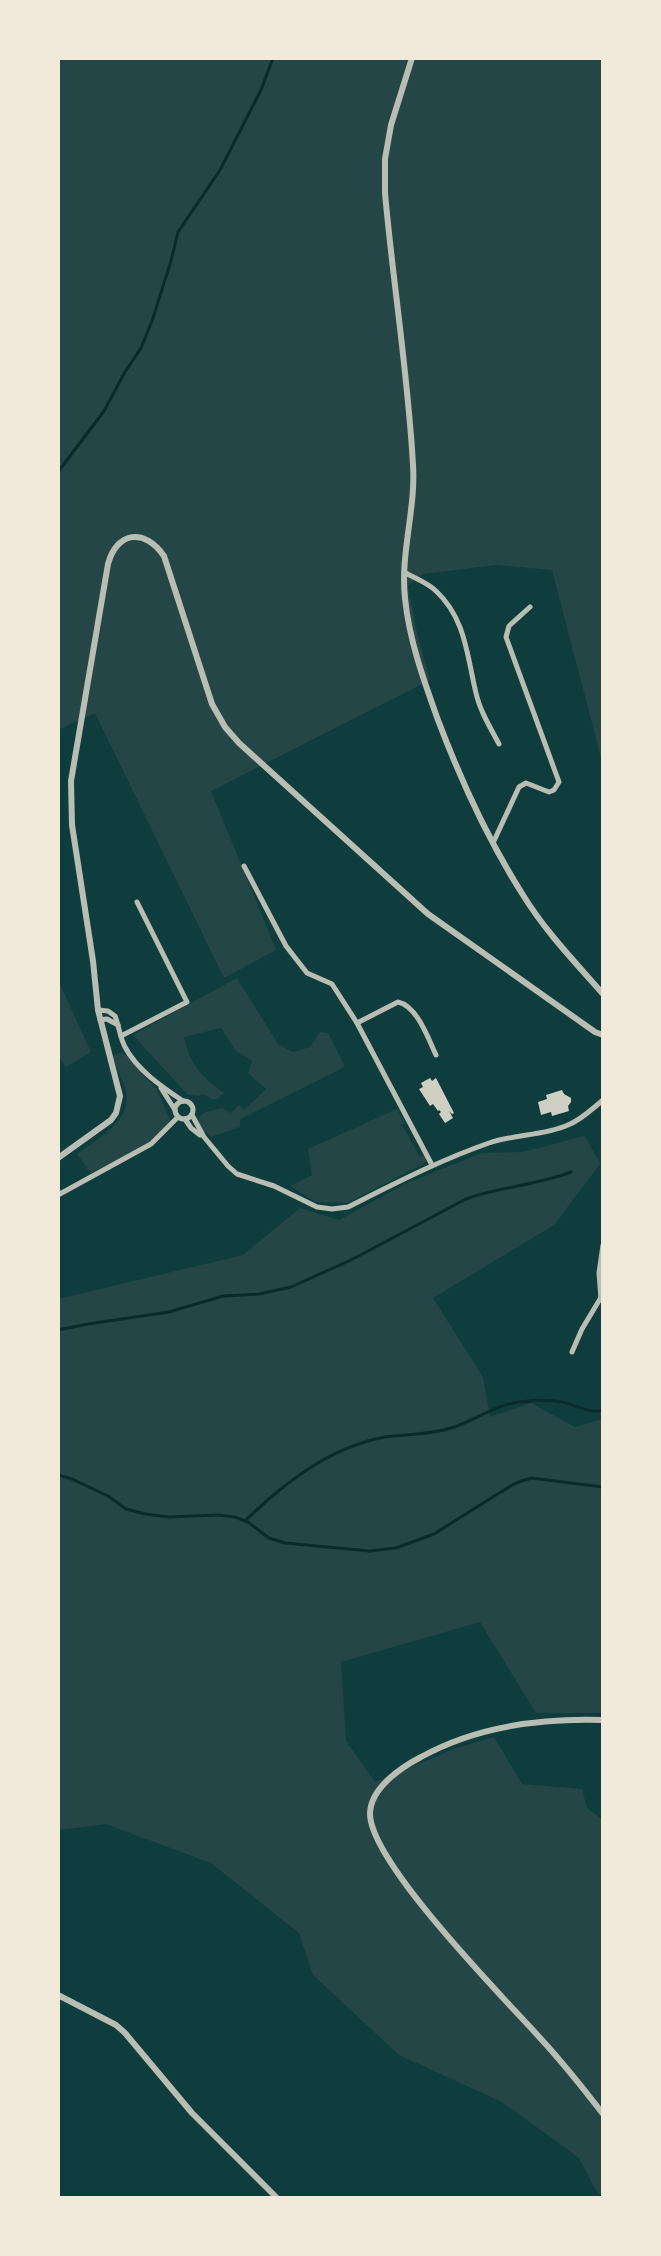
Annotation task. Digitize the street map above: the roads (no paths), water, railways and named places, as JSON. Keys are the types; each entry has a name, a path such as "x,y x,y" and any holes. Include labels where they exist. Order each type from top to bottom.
{"street":[{"path":"412,58 391,125 385,159 391,264 413,469 404,597 424,683 458,775 523,895 544,925 603,994"},
{"path":"58,1158 111,1120 120,1096 98,1010 72,825 71,781 108,564 121,541 135,537 155,545 167,561 212,704 225,727 239,743 428,914 603,1035"},
{"path":"404,572 435,590 458,621 476,695 499,744"},
{"path":"493,843 519,787 526,783 549,792 559,782 506,637 509,626 530,607"},
{"path":"244,866 286,946 307,973 332,984 357,1023 432,1165"},
{"path":"121,1036 187,1002 137,902"},
{"path":"357,1023 403,1002 413,1011 436,1055"},
{"path":"98,1010 115,1016 124,1046 137,1064 158,1084 189,1102 204,1137 237,1174 326,1209 348,1207 432,1165 494,1141 569,1125 603,1100"},
{"path":"100,1020 114,1021 119,1025"},
{"path":"158,1084 177,1113 204,1137"},
{"path":"58,1195 151,1144 183,1101"},
{"path":"185,1119 192,1115"},
{"path":"572,1352 601,1299 599,1273 603,1245"},
{"path":"603,1720 535,1722 480,1733 440,1746 385,1783 376,1794 370,1815 376,1838 430,1915 544,2042 603,2114"},
{"path":"58,1995 116,2025 125,2033 192,2113 277,2198"}],"waterway":[{"path":"58,472 104,411 141,348 178,232 220,170 261,90 273,58"},
{"path":"58,1330 169,1312 223,1296 259,1294 291,1287 351,1260 466,1199 571,1172"},
{"path":"245,1521 309,1468 365,1442 443,1430 501,1406 519,1402 551,1400 587,1410 603,1410"},
{"path":"58,1475 108,1496 126,1509 145,1514 235,1517 248,1522 269,1538 285,1543 370,1551 396,1548 434,1534 516,1483 531,1478 603,1487"}]}
